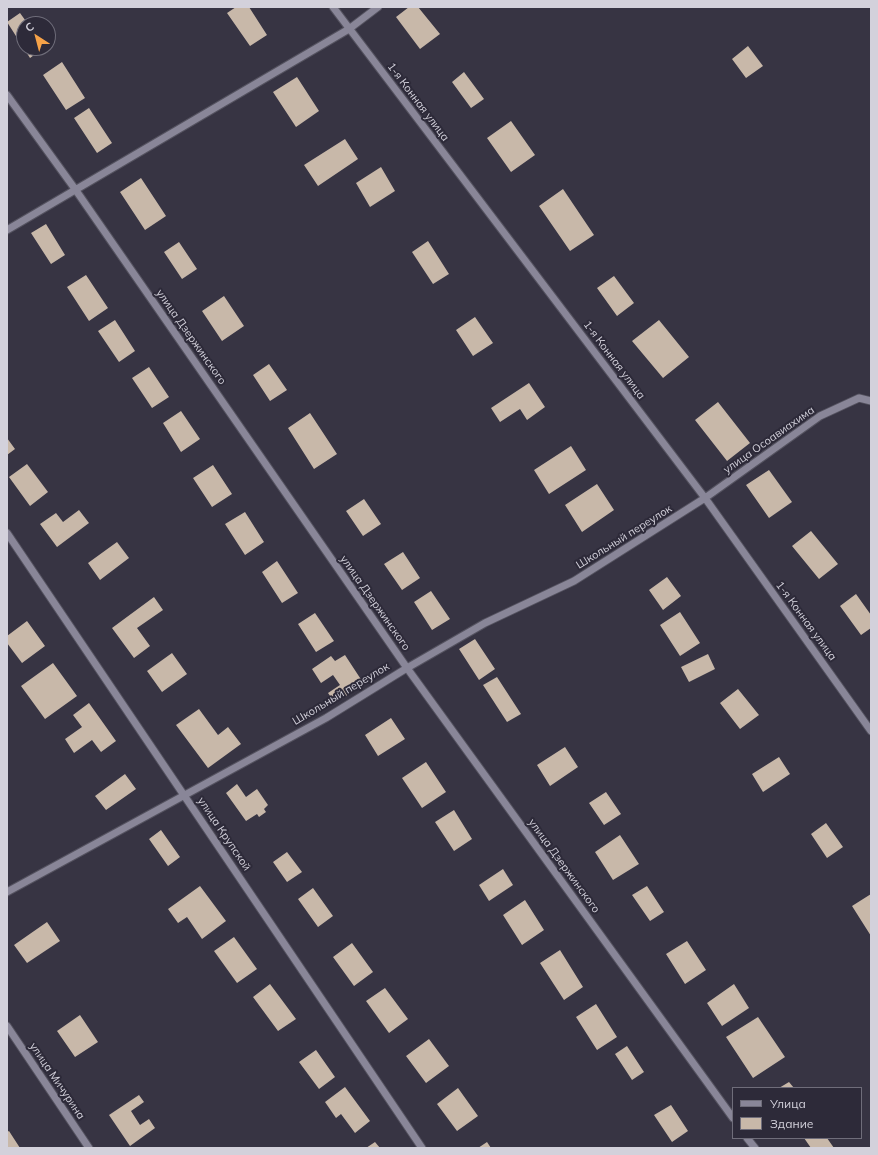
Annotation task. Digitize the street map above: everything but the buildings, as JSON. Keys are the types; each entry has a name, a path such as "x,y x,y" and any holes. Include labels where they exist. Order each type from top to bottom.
{"street":[{"name":"1-я Конная улица","path":"333,7 705,498 871,731"},
{"path":"7,230 349,29 378,7"},
{"name":"улица Дзержинского","path":"7,96 75,189 407,668 732,1117"},
{"name":"улица Осоавиахима","path":"705,498 820,416 859,398 871,401"},
{"name":"Школьный переулок","path":"7,892 326,718 407,668 485,623 574,581 705,498"},
{"name":"улица Крупской","path":"7,533 422,1148"},
{"name":"улица Мичурина","path":"7,1026 89,1148"},
{"path":"748,1139 755,1148"}]}
